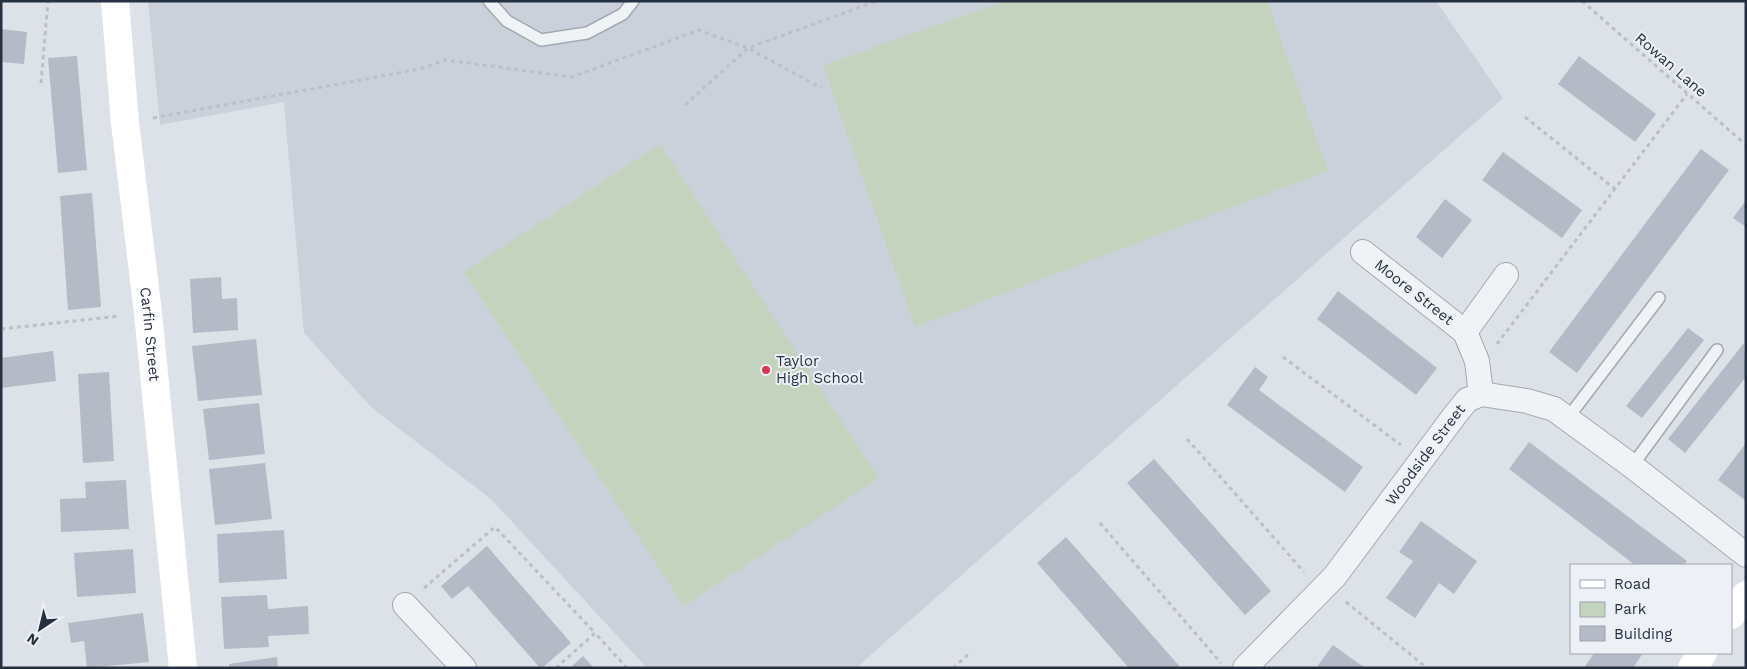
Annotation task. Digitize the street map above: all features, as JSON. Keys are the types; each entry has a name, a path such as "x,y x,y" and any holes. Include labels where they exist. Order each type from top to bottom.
{"main road":[{"name":"Carfin Street","path":"114,1 125,123 148,313 183,668"},
{"path":"1732,614 1746,595"},
{"path":"1692,668 1702,654"}],"street":[{"name":"Moore Street","path":"1363,252 1465,332 1478,361 1481,394"},
{"name":"Moore Street","path":"1465,332 1506,275"},
{"name":"Woodside Street","path":"1245,668 1336,576 1467,400 1481,394 1554,410 1632,466 1746,556"},
{"path":"404,605 464,668"}],"lane":[{"path":"489,1 508,21 541,40 587,33 623,14 633,1"},
{"path":"1567,419 1659,298"},
{"path":"1632,466 1717,350"}],"path":[{"path":"41,83 48,1"},
{"path":"685,104 748,48 877,1"},
{"name":"Rowan Lane","path":"1582,1 1746,145"},
{"path":"125,123 420,69 446,60 572,77 699,30 748,48 821,88"},
{"path":"1478,361 1497,344 1687,94"},
{"path":"1525,117 1615,189"},
{"path":"1,329 148,313"},
{"path":"1283,357 1421,460"},
{"path":"1187,439 1320,591 1344,600 1427,668"},
{"path":"1100,523 1225,668"},
{"path":"404,605 495,527 627,668"},
{"path":"556,668 595,632"},
{"path":"953,668 971,652"}],"shaded area":[{"name":"Taylor High School","path":"148,1 1436,1 1503,98 856,668 647,668 491,499 372,408 304,333 284,102 160,125"}],"green space":[{"path":"1006,1 1267,1 1328,171 915,327 823,65"},
{"path":"660,144 879,478 684,606 464,272"}],"building":[{"path":"1,29 27,32 24,64 1,62"},
{"path":"77,56 87,170 58,173 48,58"},
{"path":"1579,56 1656,114 1635,142 1558,84"},
{"path":"1701,149 1729,170 1577,373 1549,352"},
{"path":"1503,152 1582,210 1562,238 1482,180"},
{"path":"92,193 101,307 68,310 60,196"},
{"path":"1445,199 1472,220 1442,258 1416,237"},
{"path":"1746,200 1746,227 1733,218"},
{"path":"221,277 222,299 237,298 238,330 193,333 190,279"},
{"path":"1338,291 1437,368 1416,395 1317,319"},
{"path":"1688,328 1704,340 1642,418 1626,406"},
{"path":"256,339 262,395 198,401 192,346"},
{"path":"1744,343 1746,377 1685,453 1668,439"},
{"path":"53,351 56,381 1,388 1,358"},
{"path":"1255,367 1268,377 1259,390 1363,467 1345,492 1227,405"},
{"path":"109,372 114,461 83,463 78,374"},
{"path":"259,403 265,454 209,460 203,409"},
{"path":"1529,442 1687,561 1684,564 1634,564 1509,469"},
{"path":"1746,443 1746,499 1745,500 1718,480"},
{"path":"1154,459 1271,591 1245,615 1127,483"},
{"path":"265,463 272,519 215,525 209,469"},
{"path":"126,480 129,529 61,532 60,499 86,498 85,482"},
{"path":"1421,521 1477,561 1454,594 1439,583 1415,618 1386,598 1413,561 1399,552"},
{"path":"284,530 287,579 219,583 217,534"},
{"path":"1066,537 1181,668 1129,668 1037,563"},
{"path":"487,546 571,643 542,668 468,586 452,599 441,586"},
{"path":"133,549 136,593 77,597 74,553"},
{"path":"267,595 268,609 308,606 309,634 268,636 269,647 224,649 221,597"},
{"path":"143,613 149,662 87,668 84,641 71,643 68,623"},
{"path":"1333,645 1365,668 1316,668"},
{"path":"1593,654 1642,654 1633,668 1584,668"},
{"path":"583,656 594,668 570,668"},
{"path":"277,657 278,668 229,668 229,664"}],"place":[{"name":"Taylor High School","path":"766,370"}]}
